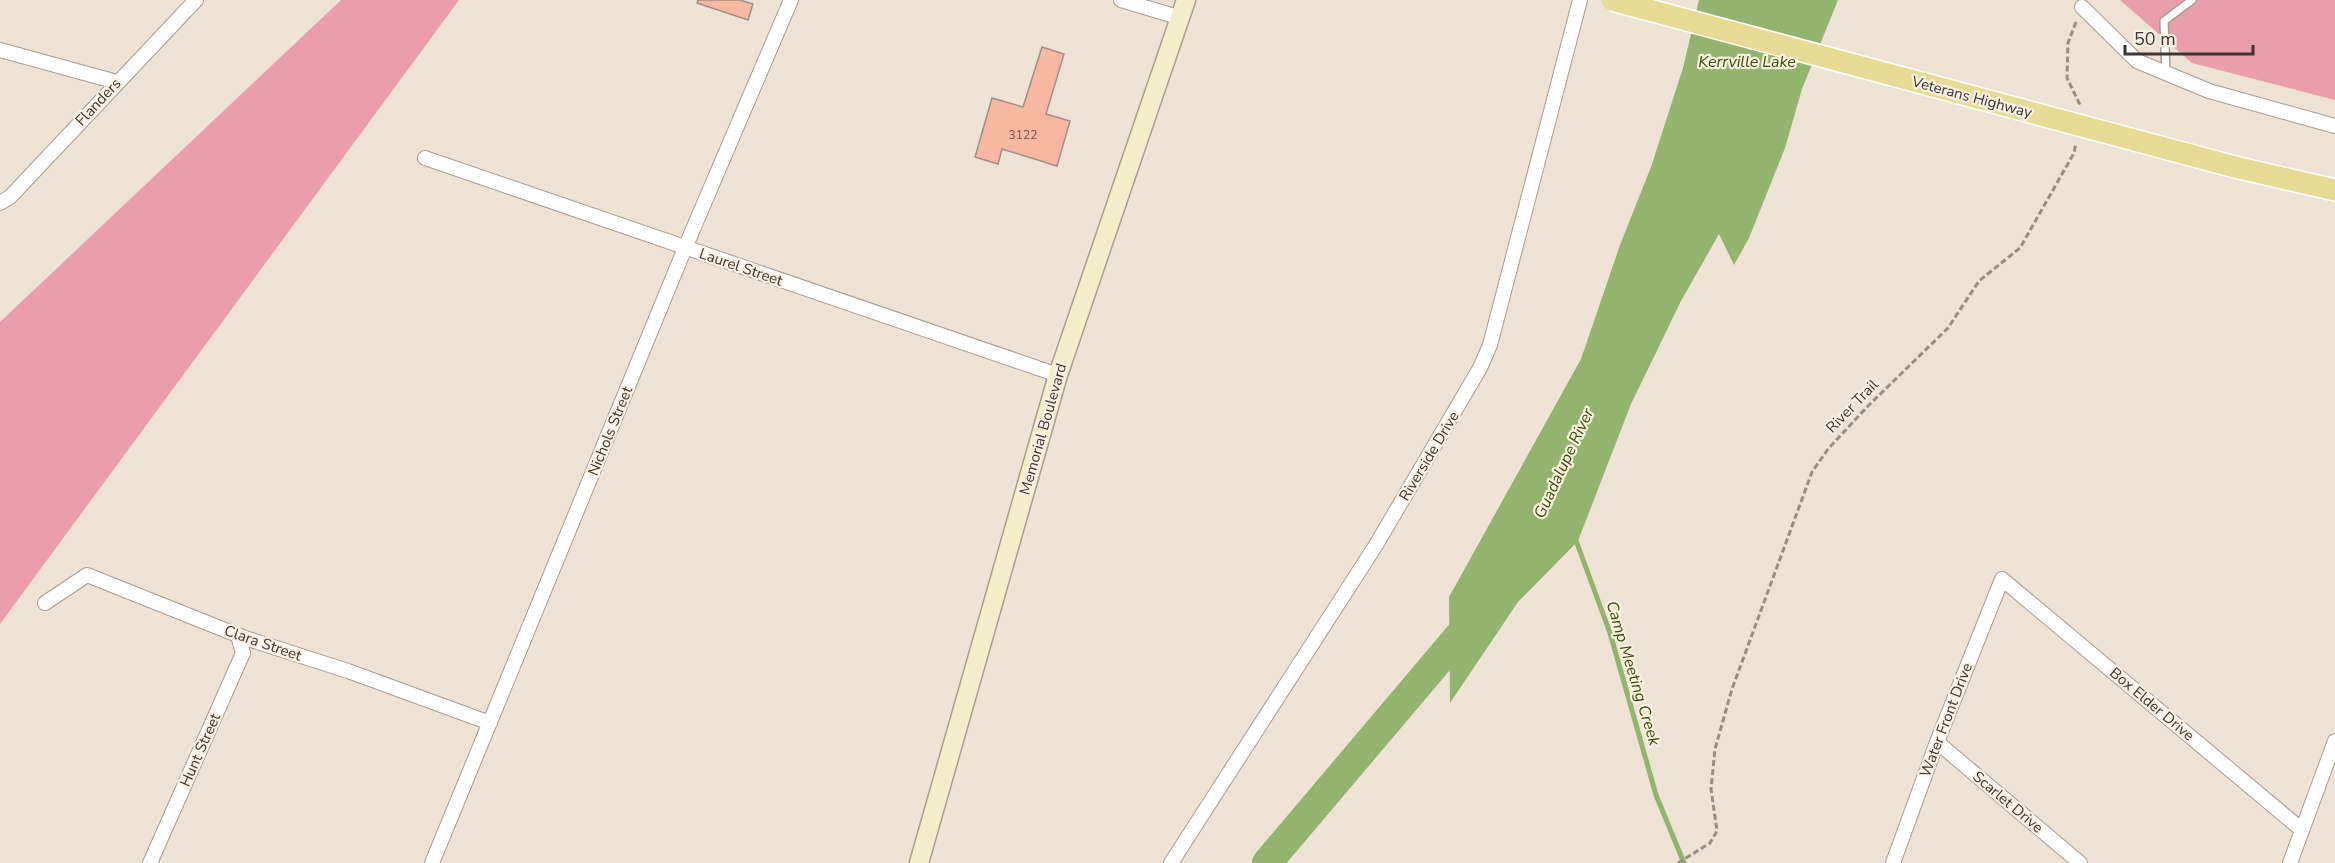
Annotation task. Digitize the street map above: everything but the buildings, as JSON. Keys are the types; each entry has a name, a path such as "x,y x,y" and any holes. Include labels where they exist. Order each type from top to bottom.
{"main road":[{"name":"Memorial Boulevard","path":"919,863 1058,375 1186,0"},
{"name":"Veterans Highway","path":"1611,0 2235,167 2335,190"}],"street":[{"name":"Flanders","path":"0,203 10,196 196,0"},
{"name":"Nichols Street","path":"432,863 685,248 791,0"},
{"path":"1120,0 1181,18"},
{"name":"Riverside Drive","path":"1171,863 1376,545 1480,368 1490,345 1580,0"},
{"path":"2082,7 2137,61 2209,91 2335,126"},
{"path":"0,50 117,82"},
{"name":"Laurel Street","path":"425,158 1058,375"},
{"name":"Clara Street","path":"45,603 87,575 238,636 419,696 489,723"},
{"name":"Water Front Drive","path":"1893,863 1937,742 2002,579"},
{"name":"Box Elder Drive","path":"2002,579 2302,830"},
{"name":"Hunt Street","path":"150,863 243,653 238,636"},
{"path":"2290,863 2335,741"},
{"name":"Scarlet Drive","path":"1937,742 2080,863"}],"lane":[{"path":"2166,74 2164,21 2193,0"}],"path":[{"path":"2082,7 2068,44 2067,78 2082,110"},
{"name":"River Trail","path":"1678,863 1710,843 1716,831 1711,789 1715,749 1732,689 1812,472 1828,449 1867,407 1947,328 1979,281 2020,248 2074,153 2076,142"}],"shaded area":[{"path":"341,0 459,0 0,624 0,322"},
{"path":"2120,0 2335,0 2335,100 2192,63"}],"water":[{"name":"Kerrville Lake","path":"1699,0 1838,0 1802,89 1785,148 1749,238 1734,265 1719,234 1681,301 1631,404 1578,541 1518,602 1450,703 1449,597 1581,359 1620,245 1651,167 1683,68"}],"waterway":[{"name":"Camp Meeting Creek","path":"1574,535 1610,633 1656,795 1684,863"},
{"name":"Guadalupe River","path":"1267,863 1476,616"}]}
